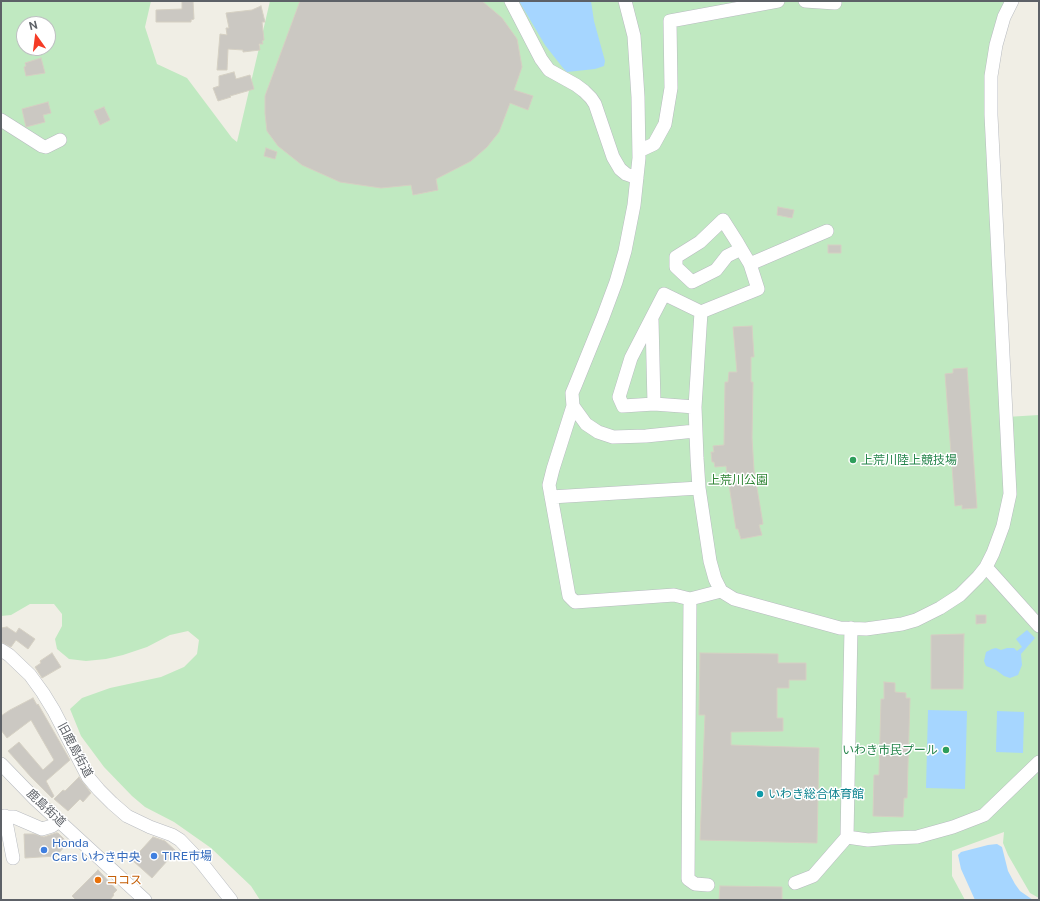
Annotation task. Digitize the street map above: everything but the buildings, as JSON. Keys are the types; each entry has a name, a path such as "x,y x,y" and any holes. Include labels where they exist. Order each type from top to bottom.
{"street":[{"path":"511,1 541,59 550,70 580,88 591,98 595,104 613,157 620,169 626,174 636,178"},
{"path":"639,151 654,144 665,124 671,88 670,21 778,1"},
{"path":"805,1 835,3 834,1"},
{"path":"701,312 695,407 699,488 710,561 715,579 721,591 734,599 840,628 866,629 891,626 916,620 940,608 960,594 978,577 986,567 993,553 1003,526 1010,494 990,76 996,45 1004,17 1012,1"},
{"path":"629,2 634,36 638,97 639,151 634,205 625,251 603,318 586,356 572,394 572,406 549,486 569,596 576,602 674,595 690,599 721,591"},
{"path":"1,120 42,146 46,147 60,140"},
{"path":"695,407 654,404 623,406 619,397 631,358 664,294 701,312 758,289 750,264 723,220 700,242 676,257 676,268 692,282 716,270 727,256 741,250"},
{"path":"750,264 827,231"},
{"path":"652,319 654,404"},
{"path":"572,406 586,424 598,432 613,436 646,436 695,431"},
{"path":"551,497 699,488"},
{"path":"986,567 1039,626"},
{"path":"690,599 688,879 695,884 708,885"},
{"path":"795,883 813,876 847,837 851,628"},
{"name":"旧鹿島街道","path":"1,650 9,655 30,675 43,693 88,777 112,804 127,816 172,835 180,840 201,862 231,900"},
{"path":"847,837 868,840 917,837 978,818 984,815 1039,762"},
{"name":"鹿島街道","path":"1,764 34,799 145,900"},
{"path":"13,858 3,817 11,816 20,818 42,829 52,826 59,821"}],"green space":[{"name":"上荒川公園","path":"1,1 151,1 145,27 157,64 187,78 232,138 237,142 270,1 1012,1 991,76 1006,417 1039,415 1039,898 1030,893 1008,855 1003,843 1004,832 952,851 952,876 965,900 260,900 251,886 211,848 174,822 145,807 132,796 104,767 81,736 70,709 82,698 110,688 161,677 184,667 197,654 199,640 188,631 170,635 147,647 106,659 86,661 69,659 57,649 55,639 62,626 62,614 54,604 30,604 11,615 1,616"}],"water":[{"path":"519,1 591,1 594,21 605,61 604,66 595,69 567,72 545,45"},
{"path":"1027,630 1035,638 1021,654 1022,665 1018,675 1010,678 986,666 984,661 986,652 996,648 1001,650 1014,648 1017,651 1022,647 1016,639"},
{"name":"いわき市民プール","path":"928,710 967,711 965,789 926,788"},
{"path":"997,711 1024,712 1023,753 996,752"},
{"path":"997,844 1002,847 1008,871 1015,884 1020,891 1033,900 975,900 961,869 958,855 961,852"}],"place":[{"name":"上荒川陸上競技場","path":"853,460"},
{"name":"いわき市民プール","path":"946,750"},
{"name":"いわき総合体育館","path":"760,794"},
{"name":"Honda Cars いわき中央","path":"44,850"},
{"name":"TIRE市場","path":"154,856"},
{"name":"ココス","path":"98,880"}]}
